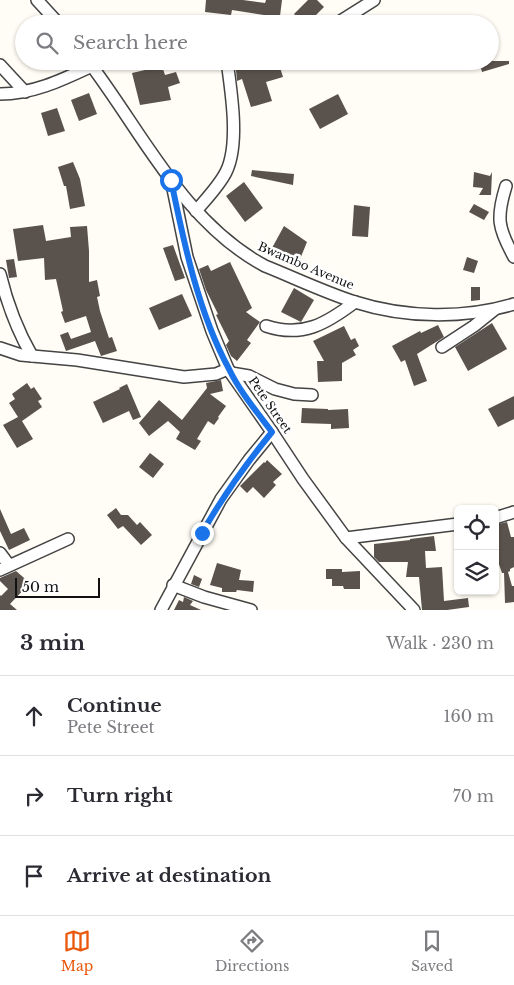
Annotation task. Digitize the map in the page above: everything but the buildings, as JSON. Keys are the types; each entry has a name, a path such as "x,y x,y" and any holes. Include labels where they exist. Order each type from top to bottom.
{"street":[{"path":"37,0 51,15"},
{"path":"350,15 374,0"},
{"path":"0,65 25,92"},
{"path":"0,94 25,92 64,80 80,70"},
{"name":"Bwambo Avenue","path":"94,70 171,180 196,211 214,230 252,259 355,302 397,311 427,314 458,314 494,310 514,304"},
{"path":"196,211 226,173 231,154 233,131 228,70"},
{"name":"Pete Street","path":"171,180 187,256 212,331 230,371 303,479 346,538 414,610"},
{"path":"506,186 500,204 499,221 514,257"},
{"path":"0,274 11,314 21,338 32,356"},
{"path":"266,326 286,331 312,327 333,318 355,302"},
{"path":"442,347 494,310"},
{"path":"0,348 32,356 77,360 184,377 230,371 249,376 294,394 312,395"},
{"path":"161,610 221,499 272,432"},
{"path":"499,517 514,512"},
{"path":"346,538 454,524"},
{"path":"0,553 5,568 68,539"},
{"path":"173,585 204,597 252,610"}],"route":[{"path":"171,180 187,256 212,331 228,369 272,432 221,499 202,533"}]}
